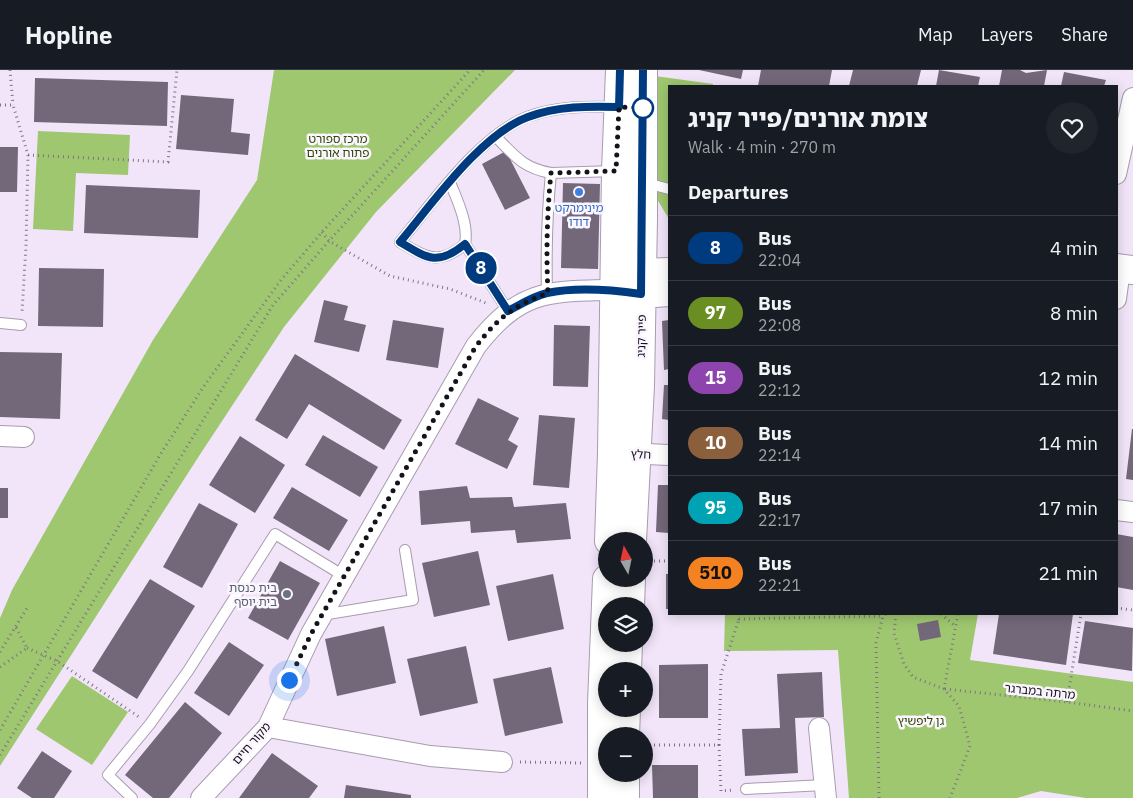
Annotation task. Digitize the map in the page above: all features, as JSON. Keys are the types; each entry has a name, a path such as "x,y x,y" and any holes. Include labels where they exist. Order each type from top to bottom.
{"street":[{"name":"פייר קניג","path":"620,70 614,290 624,453 631,532"},
{"name":"פייר קניג","path":"611,532 624,453 640,386 643,70"},
{"path":"1118,165 1133,98"},
{"path":"643,218 656,241 668,254"},
{"path":"1118,290 1123,269"},
{"path":"614,290 642,283 668,272"},
{"path":"642,283 668,292"},
{"name":"מקור חיים","path":"201,798 268,727 321,615 476,346 491,326 508,311 525,301 548,293 614,290"},
{"path":"0,436 24,437"},
{"name":"חלץ","path":"624,453 668,456"},
{"path":"1118,510 1133,512"},
{"path":"606,727 602,703 607,588"},
{"path":"268,727 430,756 502,762"},
{"path":"819,728 825,791"},
{"path":"602,798 608,782"},
{"path":"619,782 625,798"}],"lane":[{"path":"465,244 449,256 432,258 423,256 400,242 450,182 482,147 495,136 527,117 551,110 593,106 619,107"},
{"path":"495,136 526,166 538,170 551,173 616,171"},
{"path":"548,293 546,246 551,173"},
{"path":"450,182 465,227 465,244 508,311"},
{"path":"643,182 668,189"},
{"path":"0,323 21,325"},
{"path":"132,798 108,775 150,724 188,671 275,534 344,576"},
{"path":"321,615 413,600 405,550"},
{"path":"746,789 825,791"}],"path":[{"path":"10,70 13,105 28,155 26,246 21,325"},
{"path":"28,155 168,162 177,70"},
{"path":"0,730 160,455 204,386 281,280 322,232 470,70"},
{"path":"0,755 273,304 484,70"},
{"path":"0,105 13,105"},
{"path":"322,232 328,241 390,276 450,289 508,311"},
{"path":"653,561 668,561"},
{"path":"0,652 27,608"},
{"path":"1118,608 1133,610"},
{"path":"746,789 721,791 719,745 721,674 740,618 884,615 876,643 879,798"},
{"path":"896,615 894,633 904,664 913,677 944,689 959,706 970,746 950,798"},
{"path":"941,615 956,626"},
{"path":"944,689 958,615"},
{"path":"1067,702 1082,615"},
{"path":"15,626 27,648 57,661 150,724"},
{"path":"0,667 27,648"},
{"name":"מרתה במברגר","path":"944,689 1133,711"},
{"path":"653,745 719,745"},
{"path":"502,762 598,767"}],"green space":[{"name":"מרכז ספורט פתוח אורנים","path":"274,70 515,70 376,212 284,327 0,766 0,618 12,590 153,340 257,180"},
{"path":"655,76 713,84 668,85 668,217 652,191"},
{"path":"38,131 130,135 128,175 76,173 73,231 33,229"},
{"name":"גן ליפשיץ","path":"725,615 978,615 970,660 1133,682 1133,798 1086,798 1041,791 1017,798 849,798 838,650 724,651"},
{"path":"72,676 128,712 92,765 36,729"}],"building":[{"path":"699,70 743,70 741,79"},
{"path":"761,70 832,70 829,85 758,85"},
{"path":"853,70 921,70 917,85 849,85"},
{"path":"939,70 980,77 978,85 936,85"},
{"path":"1002,70 1020,70 1026,73 1047,70 1044,85 999,85"},
{"path":"1064,72 1106,80 1104,85 1061,85"},
{"path":"35,78 168,82 167,126 34,122"},
{"path":"181,95 234,99 231,132 250,134 248,155 176,149"},
{"path":"0,147 18,147 17,192 0,192"},
{"path":"506,151 530,198 505,210 482,164"},
{"path":"563,183 600,184 598,269 561,268"},
{"path":"86,185 200,190 198,238 84,233"},
{"path":"39,268 104,269 103,327 38,326"},
{"path":"324,300 348,306 344,320 366,325 359,352 314,342"},
{"path":"393,320 444,328 438,368 386,360"},
{"path":"668,320 668,369 664,370 662,321"},
{"path":"554,325 590,326 588,387 553,386"},
{"path":"0,352 62,353 60,419 0,417"},
{"path":"295,354 402,420 384,450 309,404 287,439 255,420"},
{"path":"664,385 668,385 668,420 662,419"},
{"path":"478,398 519,418 508,440 518,446 507,469 455,444"},
{"path":"539,415 575,418 569,488 533,485"},
{"path":"1133,429 1133,480 1126,479"},
{"path":"323,435 378,467 360,497 305,465"},
{"path":"240,436 285,465 255,513 209,485"},
{"path":"658,485 668,485 668,533 656,532"},
{"path":"467,486 470,498 512,497 514,507 566,503 571,539 517,543 515,530 471,533 470,521 421,525 419,491"},
{"path":"292,487 348,520 329,551 273,518"},
{"path":"0,488 8,488 8,518 0,518"},
{"path":"199,503 238,524 202,588 163,567"},
{"path":"1118,534 1133,537 1133,590 1118,587"},
{"path":"478,551 490,605 434,617 422,563"},
{"name":"בית כנסת בית יוסף","path":"280,561 320,583 288,640 248,618"},
{"path":"553,574 564,629 508,641 496,586"},
{"path":"666,574 668,574 668,609 666,609"},
{"path":"150,579 195,606 137,699 92,671"},
{"path":"999,615 1073,615 1066,665 993,654"},
{"path":"938,620 941,637 920,641 917,624"},
{"path":"1085,621 1133,628 1132,671 1078,663"},
{"path":"384,626 396,683 337,696 325,639"},
{"path":"229,642 264,665 229,716 194,693"},
{"path":"466,646 478,703 420,716 407,659"},
{"path":"708,664 708,718 659,718 659,665"},
{"path":"551,667 563,723 505,736 493,679"},
{"path":"822,672 824,717 795,718 798,773 745,776 742,729 780,728 777,674"},
{"path":"185,702 222,733 169,798 153,798 125,775"},
{"path":"42,751 72,771 54,798 32,798 17,788"},
{"path":"272,753 318,786 309,798 239,798"},
{"path":"653,765 698,765 698,798 653,798"},
{"path":"346,785 411,795 411,798 344,798"}],"bus line":[{"name":"8","path":"620,70 619,107 593,106 551,110 527,117 510,126 482,147 400,242 423,256 432,258 449,256 465,244 508,311 525,301 548,293 614,290 641,294 643,70"}],"place":[{"name":"מינימרקט דודו","path":"579,192"},
{"name":"בית כנסת בית יוסף","path":"287,594"}],"route":[{"path":"289,680 311,634 476,346 491,326 508,311 525,301 548,293 546,246 551,173 616,171 619,107 643,108"}]}
